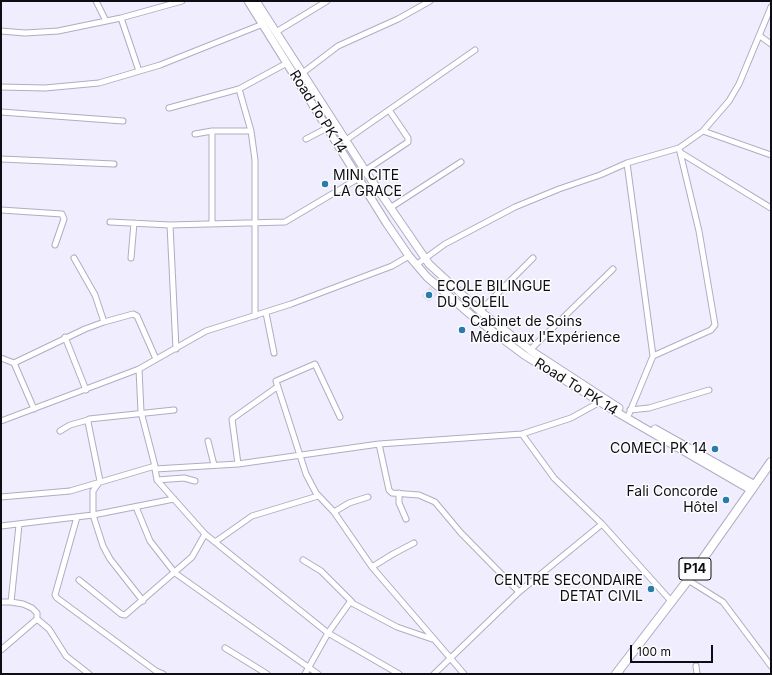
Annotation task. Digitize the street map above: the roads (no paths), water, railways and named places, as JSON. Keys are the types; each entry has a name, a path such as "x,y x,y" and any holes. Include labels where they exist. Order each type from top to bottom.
{"main road":[{"name":"Road To PK 14","path":"248,1 408,256 449,297 524,355 600,402 753,488"},
{"name":"Road To PK 14","path":"256,1 365,171 425,259 480,311 530,350 753,488"},
{"name":"P14","path":"616,674 688,580 771,462"}],"street":[{"path":"96,1 106,21"},
{"path":"1,30 25,33 43,32 120,18 182,1"},
{"path":"276,32 327,1"},
{"path":"296,78 338,46 398,19 430,1"},
{"path":"416,265 445,244 515,207 559,189 600,175 627,163 680,151 703,131 729,101 739,84 771,7"},
{"path":"120,18 139,71"},
{"path":"1,87 45,88 84,86 139,71 263,24"},
{"path":"760,36 771,44"},
{"path":"346,140 476,50"},
{"path":"170,108 239,89 287,63"},
{"path":"239,89 251,131 255,160 255,316"},
{"path":"110,222 170,225 286,222 358,177 408,142 408,138 389,110"},
{"path":"1,112 122,121"},
{"path":"306,139 327,128"},
{"path":"195,134 212,131 251,131"},
{"path":"212,131 212,223"},
{"path":"703,131 771,155"},
{"path":"680,151 771,208"},
{"path":"653,356 711,330 715,325 699,231 680,151"},
{"path":"1,159 114,164"},
{"path":"390,208 461,162"},
{"path":"627,163 653,356 630,412"},
{"path":"1,210 62,214 64,219 55,245"},
{"path":"131,258 134,223"},
{"path":"170,225 176,349"},
{"path":"1,421 139,369 211,329 266,313 392,266 408,256"},
{"path":"74,258 95,295 104,322"},
{"path":"480,311 533,258"},
{"path":"530,350 613,269"},
{"path":"266,313 274,353"},
{"path":"14,363 65,338 104,322 135,315 156,359"},
{"path":"65,338 86,390"},
{"path":"1,358 14,363 34,409"},
{"path":"340,418 316,364 276,381 306,474 318,496 334,512 372,567 448,658 464,674"},
{"path":"139,369 141,412 157,480 205,534 328,633 399,674"},
{"path":"238,464 232,419 277,387"},
{"path":"630,412 649,408 661,403 709,390"},
{"path":"1,497 58,493 82,488 100,481 155,467 238,464 299,454 379,444 522,434 571,418 600,402"},
{"path":"60,430 70,425 88,420 141,412 174,410"},
{"path":"88,420 100,481 93,491 93,515 103,546 110,559 143,601"},
{"path":"522,434 554,478 602,524 671,601"},
{"path":"208,440 214,465"},
{"path":"379,444 389,490 392,493 419,495 435,502 461,533 519,592"},
{"path":"157,480 184,478 195,481"},
{"path":"399,493 399,503 406,519"},
{"path":"215,542 252,516 318,496"},
{"path":"334,512 349,503 368,497"},
{"path":"1,526 93,515 174,499"},
{"path":"136,507 150,541 175,573 318,674"},
{"path":"77,517 55,595 155,672 163,674"},
{"path":"434,674 448,658 519,592 602,524"},
{"path":"11,602 19,525"},
{"path":"79,580 121,614 125,615 192,557 205,534"},
{"path":"372,567 414,543"},
{"path":"303,560 321,571 352,602 397,627 432,639"},
{"path":"688,580 723,602 771,666"},
{"path":"1,602 23,604 32,608 37,613 36,619 1,650"},
{"path":"305,674 328,633 349,603 352,602"},
{"path":"36,619 49,629 66,656 89,674"},
{"path":"225,648 267,674"},
{"path":"696,666 697,674"}],"place":[{"name":"MINI CITE LA GRACE","path":"325,184"},
{"name":"ECOLE BILINGUE DU SOLEIL","path":"429,295"},
{"name":"Cabinet de Soins Médicaux l'Expérience","path":"462,330"},
{"name":"COMECI PK 14","path":"715,449"},
{"name":"Fali Concorde Hôtel","path":"726,500"},
{"name":"CENTRE SECONDAIRE DETAT CIVIL","path":"651,589"}]}
